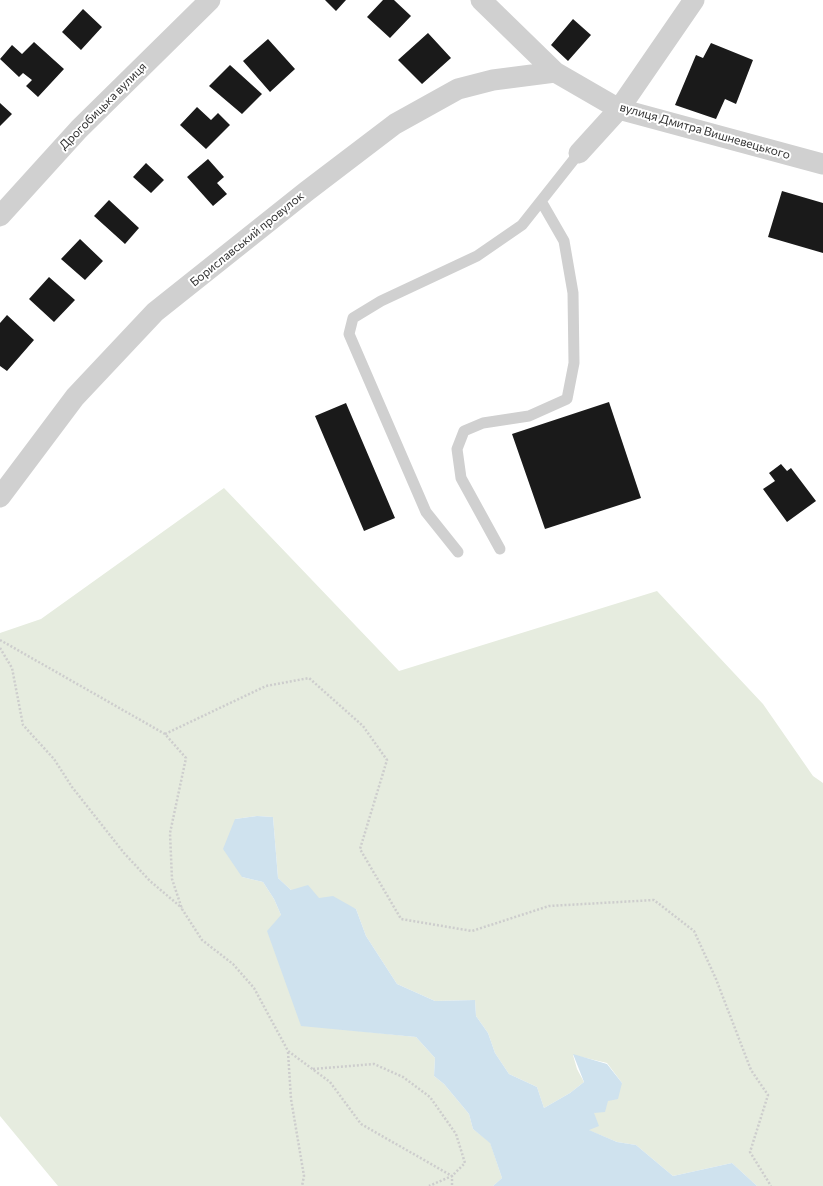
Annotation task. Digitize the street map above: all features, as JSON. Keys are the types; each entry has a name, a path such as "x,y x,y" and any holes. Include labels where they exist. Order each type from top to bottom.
{"street":[{"name":"Дрогобицька вулиця","path":"0,216 79,129 210,0"},
{"name":"вулиця Дмитра Вишневецького","path":"481,0 555,72 619,109 823,164"},
{"path":"579,153 619,109 694,0"},
{"name":"Бориславський провулок","path":"0,497 75,397 155,312 307,191 395,124 458,88 493,80 555,72"}],"lane":[{"path":"458,552 426,512 349,334 354,318 381,301 477,256 522,225 579,153"},
{"path":"500,549 461,478 457,449 464,431 483,423 530,416 567,399 574,364 574,293 564,241 542,201"}],"path":[{"path":"0,640 165,734 186,758 170,832 172,879 182,909 202,940 233,964 254,988 288,1051 330,1082 361,1124 452,1176"},
{"path":"0,648 12,668 24,725 54,759 72,786 124,853 150,881 182,909"},
{"path":"165,734 266,686 309,678 363,726 387,760 360,849 401,919 472,931 549,906 654,900 694,931 716,979 751,1070 768,1095 750,1152 771,1186"},
{"path":"288,1051 291,1099 304,1176 302,1186"},
{"path":"313,1070 374,1064 403,1076 430,1097 456,1134 465,1163 452,1176 430,1186"},
{"path":"452,1176 452,1186"}],"shaded area":[{"path":"224,488 399,671 657,591 763,704 813,776 823,783 823,1186 757,1186 732,1163 673,1176 636,1145 617,1142 588,1130 594,1113 608,1101 622,1083 607,1063 573,1055 577,1069 584,1082 570,1093 544,1108 537,1087 509,1074 495,1053 488,1033 476,1016 475,1000 435,1001 397,984 366,936 356,909 291,890 278,878 273,817 257,816 235,819 242,877 263,882 274,899 281,915 301,1025 416,1037 435,1058 434,1076 444,1084 469,1114 473,1129 490,1142 502,1178 493,1186 58,1186 0,1116 0,633 41,619"}],"water":[{"path":"257,816 273,817 278,878 291,890 308,885 319,898 333,896 356,909 366,936 397,984 435,1001 475,1000 476,1016 488,1033 495,1053 509,1074 537,1087 544,1108 570,1093 584,1082 573,1054 607,1064 622,1083 618,1099 608,1101 605,1112 594,1113 599,1126 589,1130 617,1142 636,1145 673,1176 732,1163 757,1186 493,1186 502,1178 490,1143 473,1129 469,1114 444,1084 434,1076 435,1058 416,1037 301,1026 267,931 281,915 274,899 263,882 242,877 223,849 235,819"}],"building":[{"path":"325,0 346,0 336,11"},
{"path":"383,0 394,0 411,16 390,38 367,17"},
{"path":"83,9 102,27 81,50 62,32"},
{"path":"573,19 591,35 568,61 551,45"},
{"path":"428,33 451,58 422,84 398,60"},
{"path":"268,39 295,69 270,92 243,61"},
{"path":"34,42 64,69 38,97 26,86 32,80 23,73 19,77 0,59 12,45 22,54"},
{"path":"711,43 753,60 736,104 725,99 716,119 675,105 696,55 703,58"},
{"path":"230,65 262,94 242,114 209,86"},
{"path":"0,103 12,114 0,126"},
{"path":"197,107 211,120 218,113 230,125 206,149 180,125"},
{"path":"208,159 224,177 217,183 227,194 213,206 187,177"},
{"path":"146,163 164,180 151,193 133,177"},
{"path":"782,191 823,203 823,253 768,237"},
{"path":"109,200 139,228 125,244 94,216"},
{"path":"80,239 103,261 85,280 61,259"},
{"path":"49,277 75,300 54,322 29,299"},
{"path":"7,315 34,340 7,371 0,366 0,323"},
{"path":"609,402 641,498 545,529 512,434"},
{"path":"346,403 395,518 364,531 315,416"},
{"path":"781,464 787,471 791,468 816,501 787,522 763,489 775,481 769,473"}]}
